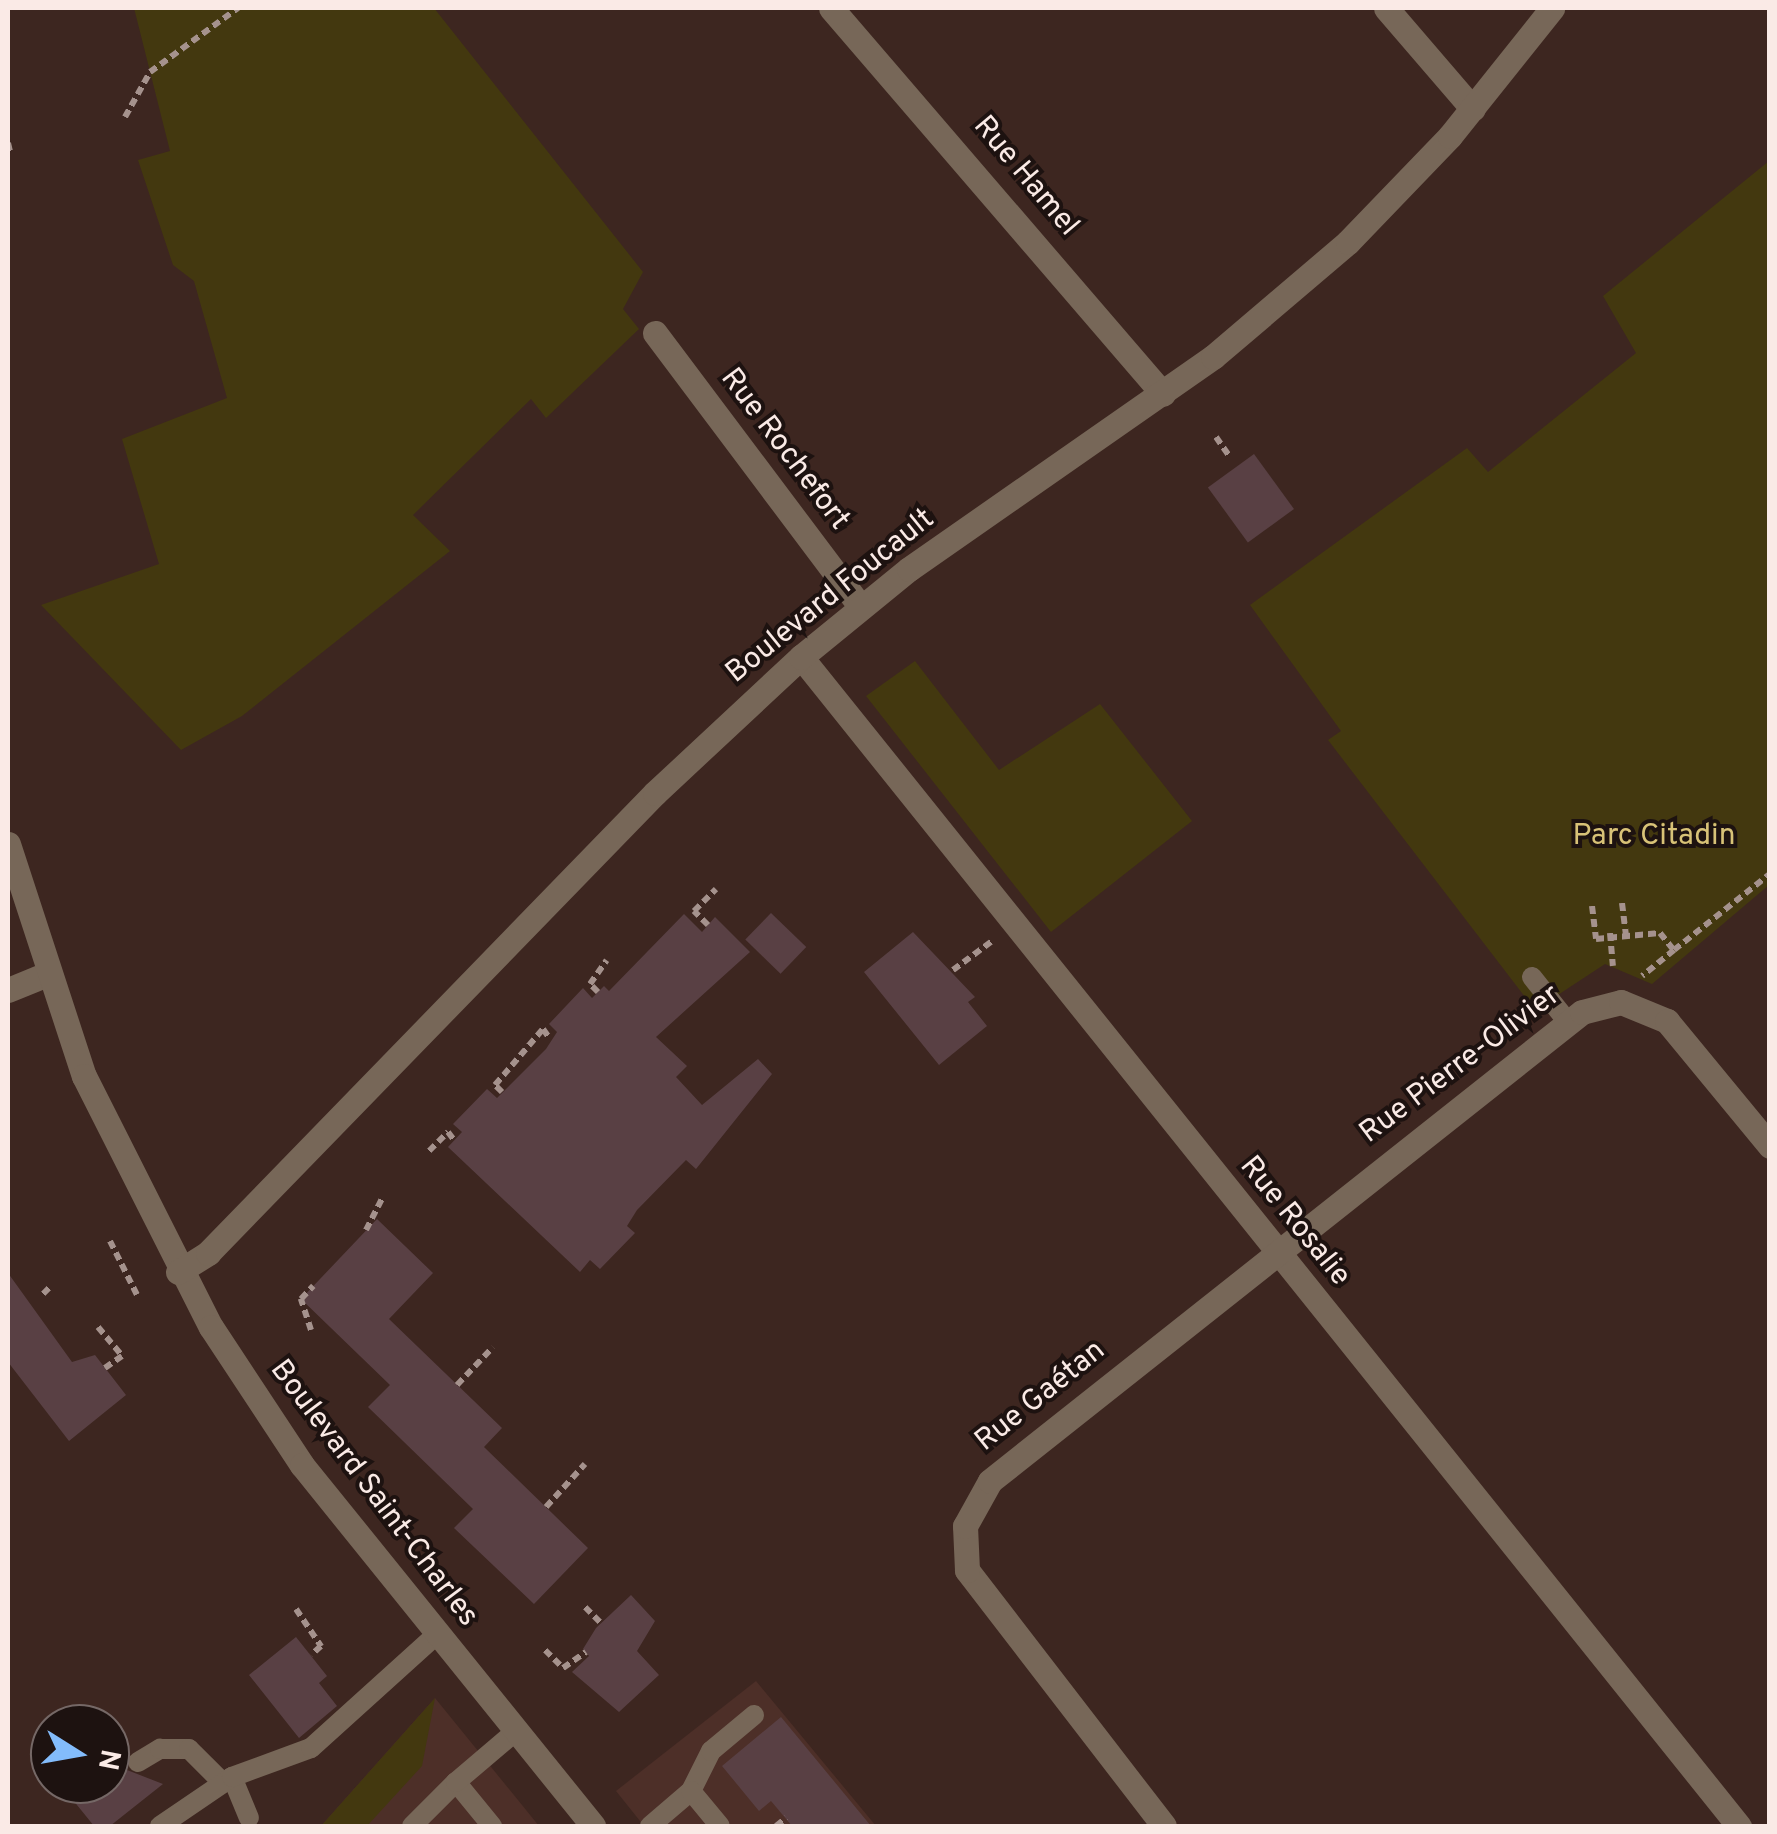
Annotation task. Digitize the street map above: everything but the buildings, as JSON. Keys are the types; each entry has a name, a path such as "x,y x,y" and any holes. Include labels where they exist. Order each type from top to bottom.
{"street":[{"name":"Rue Hamel","path":"831,8 1162,394"},
{"path":"1386,8 1473,108"},
{"name":"Boulevard Foucault","path":"178,1272 208,1253 655,793 801,657 861,607 1162,394 1348,242 1473,108 1552,8"},
{"name":"Rue Rochefort","path":"654,333 861,607"},
{"name":"Rue Rosalie","path":"801,657 1739,1826"},
{"name":"Boulevard Saint-Charles","path":"8,844 47,974 98,1107 178,1272 302,1466 593,1826"},
{"path":"8,990 47,974"},
{"name":"Rue Pierre-Olivier","path":"1274,1250 1567,1021 1621,1002 1667,1021 1770,1146"},
{"name":"Rue Gaétan","path":"1164,1826 986,1604 963,1557 965,1526 978,1495 1005,1467 1274,1250"}],"lane":[{"path":"1532,977 1567,1021"},
{"path":"160,1826 228,1780 311,1748 437,1634"},
{"path":"650,1826 691,1791 710,1751 754,1716"},
{"path":"412,1826 456,1782 516,1732"},
{"path":"138,1762 160,1749 188,1749 228,1780 249,1818"},
{"path":"456,1782 492,1826"},
{"path":"691,1791 720,1826"}],"path":[{"path":"125,117 150,72 238,8"},
{"path":"1216,438 1230,457"},
{"path":"1642,976 1770,874"},
{"path":"708,925 694,911 716,888"},
{"path":"1592,906 1596,939 1660,933 1674,950"},
{"path":"1624,908 1626,936"},
{"path":"953,970 1015,924"},
{"path":"1610,936 1613,966"},
{"path":"598,992 590,984 607,960"},
{"path":"502,1092 495,1084 543,1029 550,1039"},
{"path":"430,1152 448,1132 454,1140"},
{"path":"366,1230 382,1199"},
{"path":"110,1241 137,1296"},
{"path":"43,1294 51,1286"},
{"path":"311,1330 301,1299 313,1286"},
{"path":"98,1326 122,1356 105,1368"},
{"path":"458,1385 493,1347"},
{"path":"546,1507 585,1464"},
{"path":"585,1607 602,1623"},
{"path":"296,1610 321,1646 311,1655"},
{"path":"545,1650 562,1668 586,1652"},
{"path":"776,1826 786,1818"}],"shaded area":[{"path":"756,1681 876,1826 644,1826 616,1791"},
{"path":"435,1698 539,1826 321,1826"}],"green space":[{"path":"134,8 434,8 643,272 623,309 639,329 546,418 531,399 413,515 450,551 242,716 181,750 41,605 159,564 122,439 227,398 194,281 173,265 138,160 170,151"},
{"name":"Parc Citadin","path":"1769,161 1769,885 1652,984 1605,964 1535,1010 1328,740 1341,731 1250,605 1467,448 1488,472 1636,353 1603,296"},
{"path":"915,661 999,770 1100,704 1192,821 1051,932 866,696"},
{"path":"435,1698 422,1766 367,1826 321,1826"}]}
